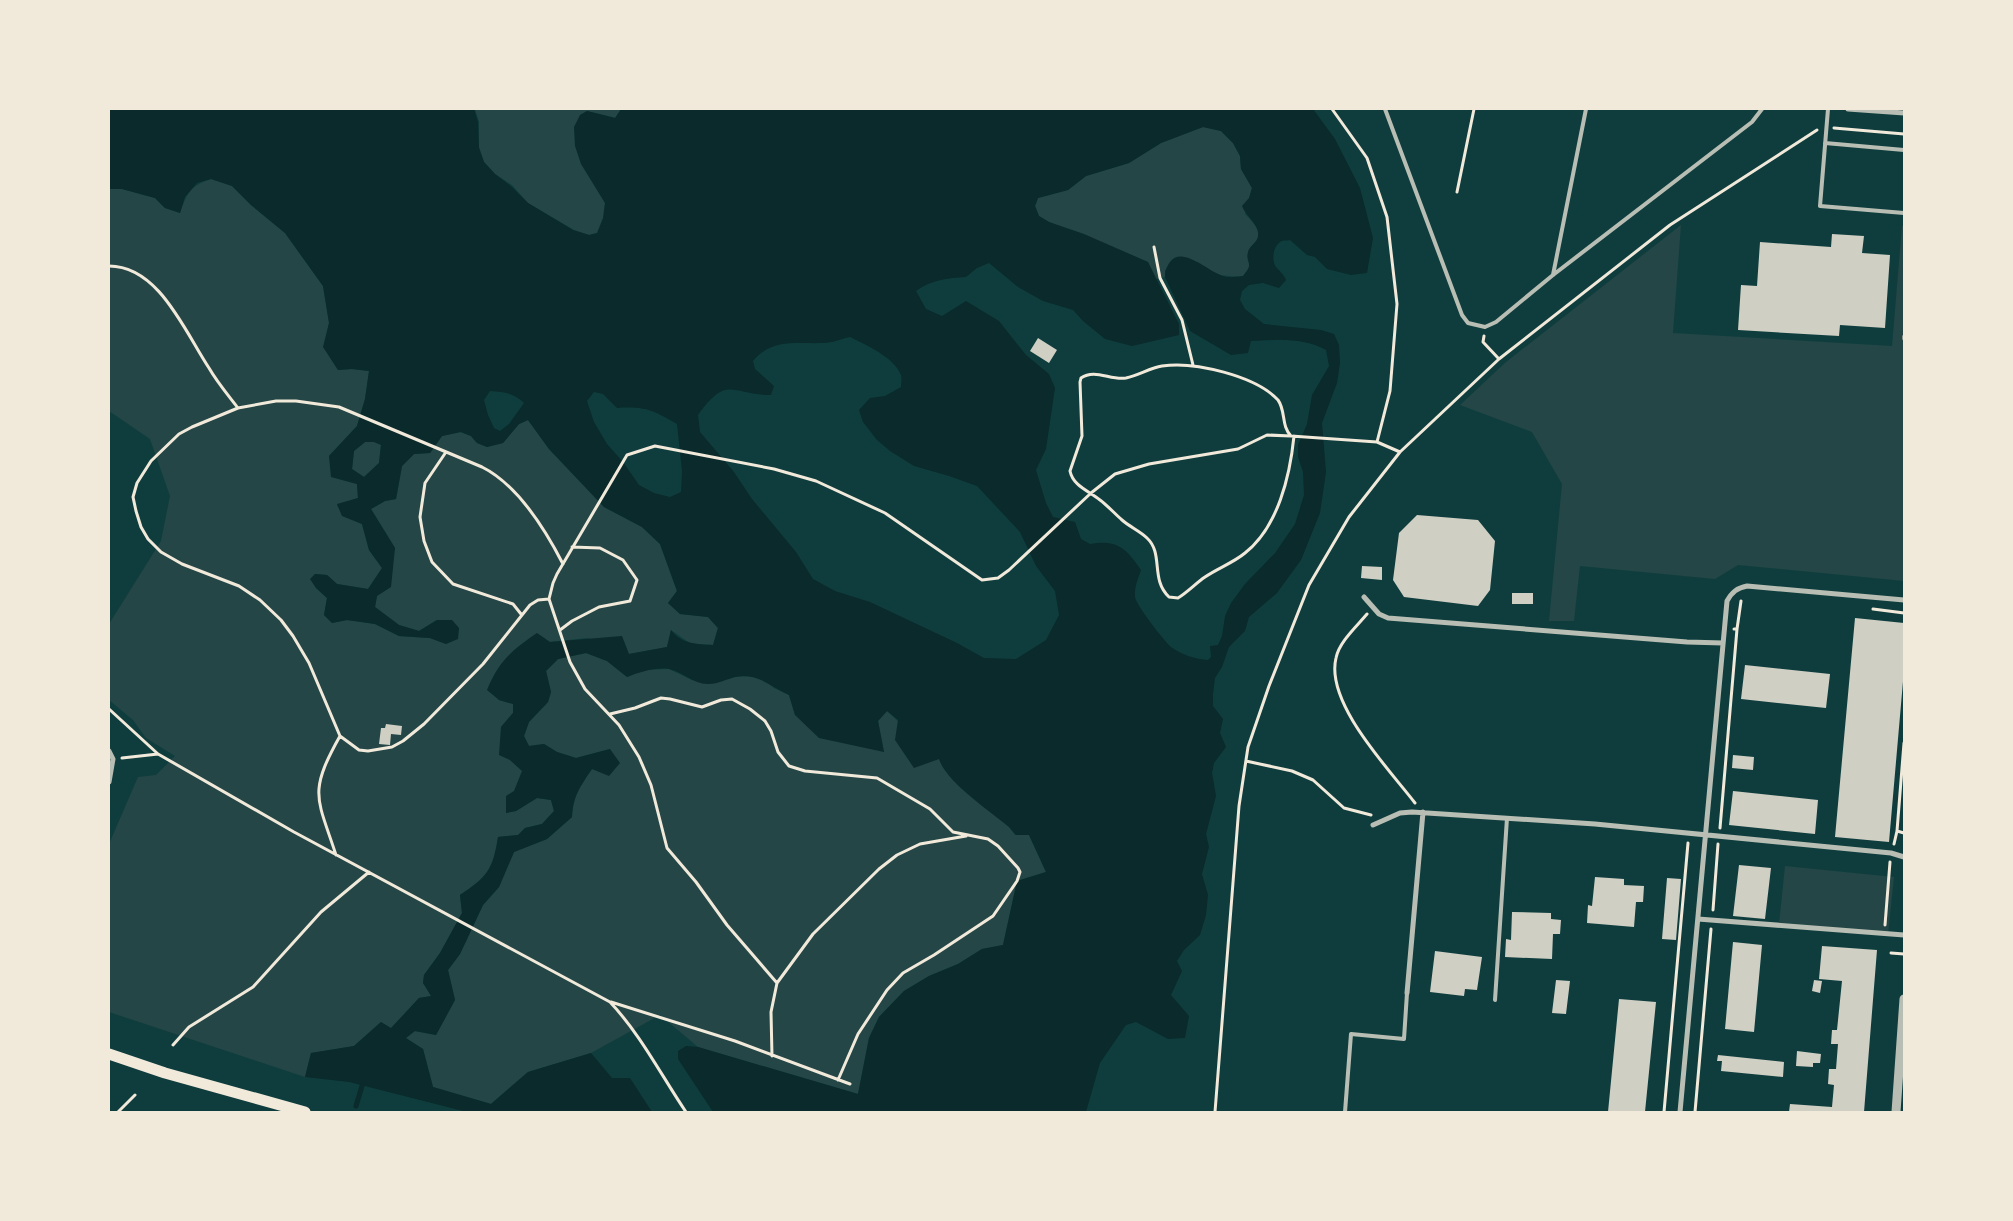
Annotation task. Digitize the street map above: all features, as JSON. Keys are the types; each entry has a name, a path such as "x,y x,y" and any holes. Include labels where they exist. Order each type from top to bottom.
{"highway":[{"path":"109,1054 165,1073 305,1112"}],"street":[{"path":"1848,109 1904,113"},
{"path":"1680,1112 1728,601 1739,588 1747,586 1904,600"},
{"path":"1364,597 1372,608 1388,618 1687,642 1724,643"},
{"path":"109,751 113,759 109,782"},
{"path":"1407,993 1423,812"},
{"path":"1373,825 1400,813 1423,812 1595,824 1891,852 1904,857"},
{"path":"1698,918 1904,935"},
{"path":"1896,1112 1904,999"}],"lane":[{"path":"1385,109 1462,315 1468,323 1485,327 1496,322 1553,274 1752,122 1762,109"},
{"path":"1553,274 1586,109"},
{"path":"1828,109 1820,206 1904,213"},
{"path":"1825,143 1904,150"},
{"path":"1495,1000 1507,818"},
{"path":"1345,1112 1351,1034 1404,1039 1407,993"}],"path":[{"path":"1332,109 1367,158 1382,199 1388,226 1397,304 1390,391 1377,442"},
{"path":"1457,192 1474,109"},
{"path":"1214,1112 1239,806 1248,747 1269,686 1309,585 1349,517 1400,452 1498,359 1670,225 1822,127 1904,134"},
{"path":"1154,247 1160,278 1182,320 1193,366"},
{"path":"109,266 123,267 136,273 163,297 178,316 212,374 238,408"},
{"path":"1485,327 1483,342 1498,359"},
{"path":"1159,366 1193,366 1227,373 1254,384 1273,396 1282,408 1286,428 1294,436 1290,467 1284,489 1269,522 1256,542 1243,554 1206,577 1178,598 1169,597 1160,586 1157,576 1156,552 1151,541 1073,480 1070,471 1082,436 1080,382 1081,378 1093,374 1118,379 1159,366"},
{"path":"550,599 534,602 521,614 495,650 424,724 403,741 387,748 364,751 354,748 340,736 306,656 288,628 274,612 252,594 235,584 182,564 164,555 148,540 137,516 134,497 135,487 158,453 172,440 188,429 238,408 286,400 339,407 490,472 510,486 534,517 563,565"},
{"path":"777,983 721,917 696,882 669,852 663,838 651,785 644,766 627,737 609,714 585,689 570,662 550,599 553,583 588,518 627,455 655,446 774,469 816,481 886,513 982,580 998,578 1009,570 1091,493 1115,474 1149,464 1238,449 1267,435 1377,442 1400,452"},
{"path":"446,452 425,483 420,517 424,541 432,562 453,584 513,604 521,614"},
{"path":"560,630 572,621 599,607 630,601 637,580 624,560 600,548 572,548"},
{"path":"1695,1112 1737,629 1740,602 1744,598"},
{"path":"1372,608 1343,643 1336,658 1336,678 1342,701 1356,727 1423,812"},
{"path":"1867,609 1904,613"},
{"path":"1725,628 1737,629"},
{"path":"609,714 661,698 702,707 722,700 732,699 750,709 765,721 771,731 778,752 788,766 804,771 877,778 930,809 953,832 988,840 1002,849 1018,868 1020,872 1017,881 992,917 896,979 865,1021 848,1053 838,1080"},
{"path":"109,709 158,754 336,855 610,1002 736,1040 772,1056 850,1084"},
{"path":"336,855 322,815 318,791 323,767 340,736"},
{"path":"1885,925 1891,852 1897,831 1904,743"},
{"path":"113,759 158,754"},
{"path":"1246,761 1292,771 1313,780 1344,808 1386,818"},
{"path":"1897,831 1904,832"},
{"path":"1664,1112 1689,834"},
{"path":"772,1056 771,1012 777,983 813,934 901,852 920,844 967,836"},
{"path":"173,1045 189,1027 253,987 321,912 368,872"},
{"path":"1891,953 1904,954"},
{"path":"610,1002 623,1016 644,1045 686,1112"},
{"path":"118,1112 135,1095"}],"shaded area":[{"path":"109,109 474,109 478,122 479,148 484,162 528,203 573,230 589,235 597,233 603,218 605,203 581,164 575,146 574,127 580,115 587,111 615,118 621,109 1313,109 1335,139 1360,188 1373,238 1367,273 1351,275 1327,269 1315,257 1307,255 1290,240 1282,241 1275,249 1274,264 1286,280 1279,288 1263,283 1249,285 1242,291 1240,300 1245,309 1264,324 1321,330 1334,334 1339,345 1340,363 1337,383 1322,423 1326,472 1320,513 1301,560 1277,593 1249,617 1245,631 1229,647 1222,667 1215,678 1213,706 1223,719 1220,733 1226,747 1214,763 1212,773 1216,796 1206,834 1209,847 1202,874 1208,895 1206,915 1200,935 1184,950 1177,961 1182,971 1171,995 1189,1016 1185,1038 1168,1039 1136,1022 1126,1025 1100,1063 1086,1112 713,1112 678,1059 678,1051 686,1046 698,1047 858,1094 869,1038 879,1017 904,991 929,976 958,964 982,949 1003,945 1017,881 1046,872 1029,835 1016,835 1009,827 959,787 943,768 939,759 914,768 895,740 898,720 887,711 878,721 884,752 819,738 795,715 789,695 757,678 743,676 704,684 669,669 648,670 627,677 607,661 586,653 558,659 546,671 551,692 548,702 529,722 524,736 529,746 544,744 557,752 576,758 610,749 620,763 609,776 592,769 578,792 572,817 547,839 514,852 499,887 483,905 460,954 448,970 455,1000 436,1035 415,1031 406,1038 423,1049 433,1087 491,1104 528,1072 591,1053 612,1078 630,1078 652,1112 467,1112 349,1082 305,1077 311,1053 354,1046 381,1022 391,1028 419,998 431,996 423,983 424,975 440,953 462,913 460,895 477,883 491,865 498,837 518,835 525,828 542,824 554,811 551,800 537,798 516,811 506,813 506,796 514,791 522,771 510,760 499,755 501,727 513,713 513,704 499,700 487,690 496,671 507,657 537,633 550,642 622,636 629,654 667,647 671,630 684,641 713,645 718,628 708,617 680,614 668,603 677,591 660,544 642,527 604,507 549,449 528,420 519,424 503,443 487,447 477,443 471,436 461,432 442,436 430,453 414,454 402,466 396,499 385,501 371,509 395,548 391,587 377,596 375,607 399,625 419,631 437,620 452,620 459,628 458,639 446,644 430,638 399,636 375,624 347,620 332,623 324,615 327,598 316,588 310,579 315,574 327,575 337,584 368,589 382,568 369,550 362,524 342,516 337,504 358,498 357,484 331,477 329,456 357,426 365,399 369,371 338,370 323,347 329,323 323,286 285,233 251,205 232,186 211,179 197,183 185,197 180,213 165,208 155,198 122,189 109,189","holes":["1203,127 1221,131 1233,143 1240,156 1241,169 1252,188 1249,198 1242,206 1257,228 1258,236 1248,252 1249,265 1243,276 1223,276 1196,261 1181,256 1170,262 1167,268 1165,277 1190,331 1231,355 1248,353 1251,341 1290,340 1308,343 1326,350 1329,366 1312,395 1307,424 1298,445 1298,457 1303,472 1304,495 1295,524 1275,553 1245,584 1231,603 1225,616 1222,636 1218,645 1210,646 1211,657 1208,660 1198,659 1175,650 1151,623 1135,597 1141,570 1125,551 1114,544 1090,544 1081,539 1075,522 1053,517 1046,503 1036,470 1046,449 1055,388 1049,374 1026,355 999,321 966,301 942,316 926,309 916,291 940,280 966,277 977,268 989,263 1018,287 1043,301 1073,310 1105,339 1132,346 1179,335 1179,324 1148,262 1084,234 1049,222 1039,216 1035,206 1038,198 1068,190 1086,176 1129,163 1161,143","850,337 886,357 901,375 901,387 885,396 870,398 859,410 863,422 877,440 890,451 914,466 977,486 1020,532 1036,566 1055,591 1059,615 1046,640 1016,659 984,658 957,643 870,602 835,591 813,579 796,552 752,499 734,472 700,432 698,415 708,402 723,391 730,390 771,395 774,386 755,369 753,361 760,354 776,345 833,342","490,391 508,394 524,403 509,424 500,431 494,428 484,400","594,392 603,394 617,408 642,408 661,415 677,424 682,471 681,492 670,497 654,493 639,485 623,462 607,444 594,422 587,401","365,442 374,442 381,445 379,463 364,477 352,469 354,451"]},
{"path":"475,109 621,109 616,118 587,111 581,115 595,186 605,203 604,218 598,233 589,235 574,230 528,203 512,185 495,174 484,162 479,147 479,122"},
{"path":"1203,127 1221,131 1233,143 1240,156 1241,169 1252,188 1245,214 1256,227 1259,235 1248,251 1249,268 1243,276 1219,274 1198,262 1165,270 1165,277 1155,279 1148,262 1049,222 1039,216 1035,206 1038,198 1068,190 1086,176 1129,163 1161,143"},
{"path":"211,179 232,186 251,205 285,233 323,286 329,323 324,347 338,370 369,371 365,399 357,426 329,456 332,477 357,484 358,498 337,505 343,516 362,524 369,550 382,568 368,589 337,584 327,575 315,574 311,579 316,588 327,598 324,615 332,623 347,620 375,624 399,636 430,638 446,644 437,620 419,631 399,625 375,607 377,596 395,548 371,509 385,501 396,499 402,466 414,454 430,453 442,436 460,432 471,436 477,443 487,447 503,443 519,424 528,420 549,449 604,507 642,527 660,544 677,591 668,603 680,614 708,617 718,628 713,645 691,644 671,630 667,647 629,654 588,638 549,642 499,700 513,704 513,713 501,727 510,760 523,771 506,813 516,811 537,798 551,800 554,811 542,824 525,828 518,835 498,837 491,865 477,883 460,895 462,913 440,953 424,975 423,983 432,996 419,998 391,1029 381,1022 354,1046 311,1053 305,1077 109,1012 109,844 138,777 156,775 175,756 146,738 133,720 109,700 109,624 161,541 170,496 150,439 109,411 109,189 122,189 155,198 165,208 180,213 190,191 198,184"},
{"path":"1681,225 1673,333 1892,346 1902,226 1904,226 1904,581 1738,565 1715,579 1580,566 1574,621 1549,621 1562,484 1532,432 1460,405 1506,362"},
{"path":"365,442 381,444 379,463 364,477 352,469 354,451"},
{"path":"586,653 607,661 627,677 643,670 669,669 692,680 751,676 763,679 774,688 789,695 795,715 884,752 878,721 887,711 939,759 958,785 1009,827 1015,835 1029,835 1046,872 1017,881 1003,945 982,949 958,964 929,976 904,991 879,1017 869,1038 858,1094 698,1047 660,1015 591,1053 528,1072 491,1104 433,1087 423,1049 405,1038 414,1031 436,1035 455,1000 448,970 460,954 483,905 499,887 514,852 547,839 572,817 576,796 584,780 610,749 576,758 557,752 544,744 529,746 524,736 529,722 548,702 551,692 546,671 558,659"},
{"path":"1785,866 1894,877 1888,935 1779,924"}],"building":[{"path":"1832,234 1864,236 1862,253 1890,255 1885,328 1840,325 1839,336 1738,330 1741,285 1757,286 1760,242 1831,247"},
{"path":"1038,338 1057,350 1049,363 1030,351"},
{"path":"1417,515 1478,520 1495,541 1490,590 1478,606 1404,597 1393,580 1399,533"},
{"path":"1362,566 1382,567 1382,580 1361,578"},
{"path":"1512,593 1533,593 1533,604 1512,604"},
{"path":"1855,618 1904,623 1904,670 1889,842 1835,837"},
{"path":"1745,665 1830,674 1826,708 1741,699"},
{"path":"386,724 402,726 401,735 391,734 390,745 379,744 381,728 385,728"},
{"path":"1733,755 1754,757 1753,770 1732,768"},
{"path":"1733,791 1818,800 1815,834 1729,825"},
{"path":"1739,865 1771,868 1765,919 1733,916"},
{"path":"1595,877 1624,879 1624,885 1644,886 1643,902 1636,902 1634,927 1587,923 1588,905 1592,906"},
{"path":"1667,878 1681,879 1676,940 1662,939"},
{"path":"1512,912 1551,913 1551,919 1561,920 1560,934 1553,934 1552,959 1505,957 1506,939 1511,940"},
{"path":"1733,942 1762,945 1754,1032 1725,1029"},
{"path":"1822,946 1877,950 1864,1112 1789,1112 1790,1104 1832,1107 1834,1085 1828,1084 1829,1069 1836,1069 1838,1044 1831,1044 1832,1030 1837,1030 1842,981 1819,979"},
{"path":"1435,951 1482,957 1477,990 1465,989 1464,996 1430,992"},
{"path":"1556,980 1570,981 1566,1014 1552,1013"},
{"path":"1814,980 1822,981 1820,993 1812,991"},
{"path":"1619,999 1656,1002 1645,1112 1608,1112"},
{"path":"1797,1051 1821,1054 1820,1063 1813,1063 1813,1067 1796,1066"},
{"path":"1718,1055 1784,1062 1783,1077 1721,1071 1722,1061 1717,1061"}],"waterway":[{"path":"356,1106 362,1086"}]}
